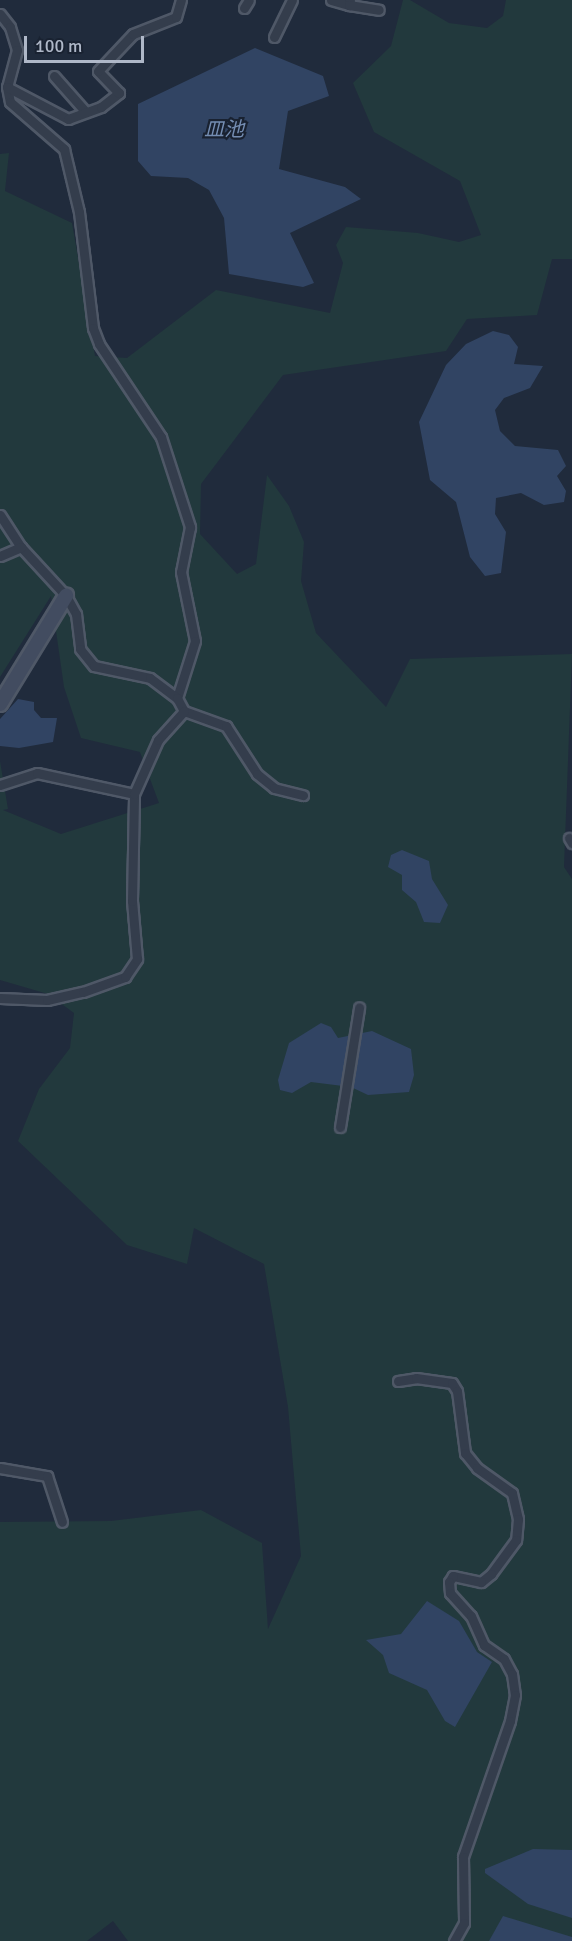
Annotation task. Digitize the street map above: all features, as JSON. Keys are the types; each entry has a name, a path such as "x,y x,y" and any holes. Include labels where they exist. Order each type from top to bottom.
{"street":[{"path":"7,87 68,119 101,107 120,93 98,71 133,34 176,17 181,0"},
{"path":"274,37 292,0"},
{"path":"331,0 379,10"},
{"path":"0,15 10,27 17,50 7,87 10,102 64,149 79,212 93,328 109,361 161,436 190,527 181,572 195,641 177,698"},
{"path":"54,76 85,111"},
{"path":"0,515 21,547 66,596 76,614 80,649 94,666 150,678 177,698 184,711 226,726 257,774 274,788 303,795"},
{"path":"0,556 21,547"},
{"path":"0,704 66,596"},
{"path":"0,998 47,1000 126,976 139,949 132,901 134,794 158,740 184,711"},
{"path":"0,785 37,773 134,794"},
{"path":"340,1127 359,1008"},
{"path":"398,1382 416,1378 452,1383 457,1391 465,1453 477,1468 512,1493 519,1530 491,1574 481,1582 453,1576 449,1582 450,1593 471,1616 484,1645 504,1659 512,1674 514,1695 510,1721 463,1857 464,1923 454,1941"},
{"path":"0,1468 47,1476 62,1522"}],"green space":[{"path":"403,0 410,0 449,23 487,28 503,16 506,0 572,0 572,259 552,259 537,315 467,319 446,351 283,375 201,484 200,534 237,574 256,564 267,475 289,506 304,542 301,581 316,633 386,707 410,659 572,654 564,867 572,879 572,1941 128,1941 113,1921 87,1941 0,1941 0,1522 111,1521 201,1510 262,1543 268,1629 301,1556 288,1407 264,1264 194,1228 187,1264 127,1245 18,1141 39,1089 70,1048 74,1013 48,994 0,980 0,761 8,809 3,810 61,834 159,803 140,752 81,738 64,687 51,596 0,677 0,154 9,153 5,191 72,223 95,356 127,358 216,290 330,313 343,263 336,245 346,227 418,233 459,242 481,235 460,181 374,132 353,83 391,46"}],"water":[{"name":"皿池","path":"255,48 323,76 329,96 288,111 279,169 345,187 361,199 290,233 314,283 303,287 229,274 224,218 209,190 188,178 151,176 138,161 138,104"},
{"path":"493,331 509,335 518,347 514,364 543,366 530,388 504,398 495,410 500,431 515,446 558,450 566,466 557,476 566,491 564,502 544,505 521,493 496,498 495,514 506,532 501,573 485,576 470,557 456,502 430,480 419,422 446,365 466,344"},
{"path":"18,699 34,702 34,710 41,718 57,718 53,742 19,748 0,746 0,719"},
{"path":"402,850 429,861 432,879 448,905 440,923 424,922 416,902 402,890 402,875 388,867 391,855"},
{"path":"321,1023 331,1027 338,1038 372,1031 411,1049 414,1075 409,1092 368,1095 351,1087 311,1082 292,1093 280,1090 278,1080 289,1043"},
{"path":"427,1601 459,1621 477,1652 492,1662 455,1727 445,1721 427,1690 389,1673 383,1655 366,1640 401,1634"},
{"path":"533,1849 572,1850 572,1918 528,1904 485,1873 485,1869"},
{"path":"503,1916 572,1937 572,1941 489,1941"}]}
